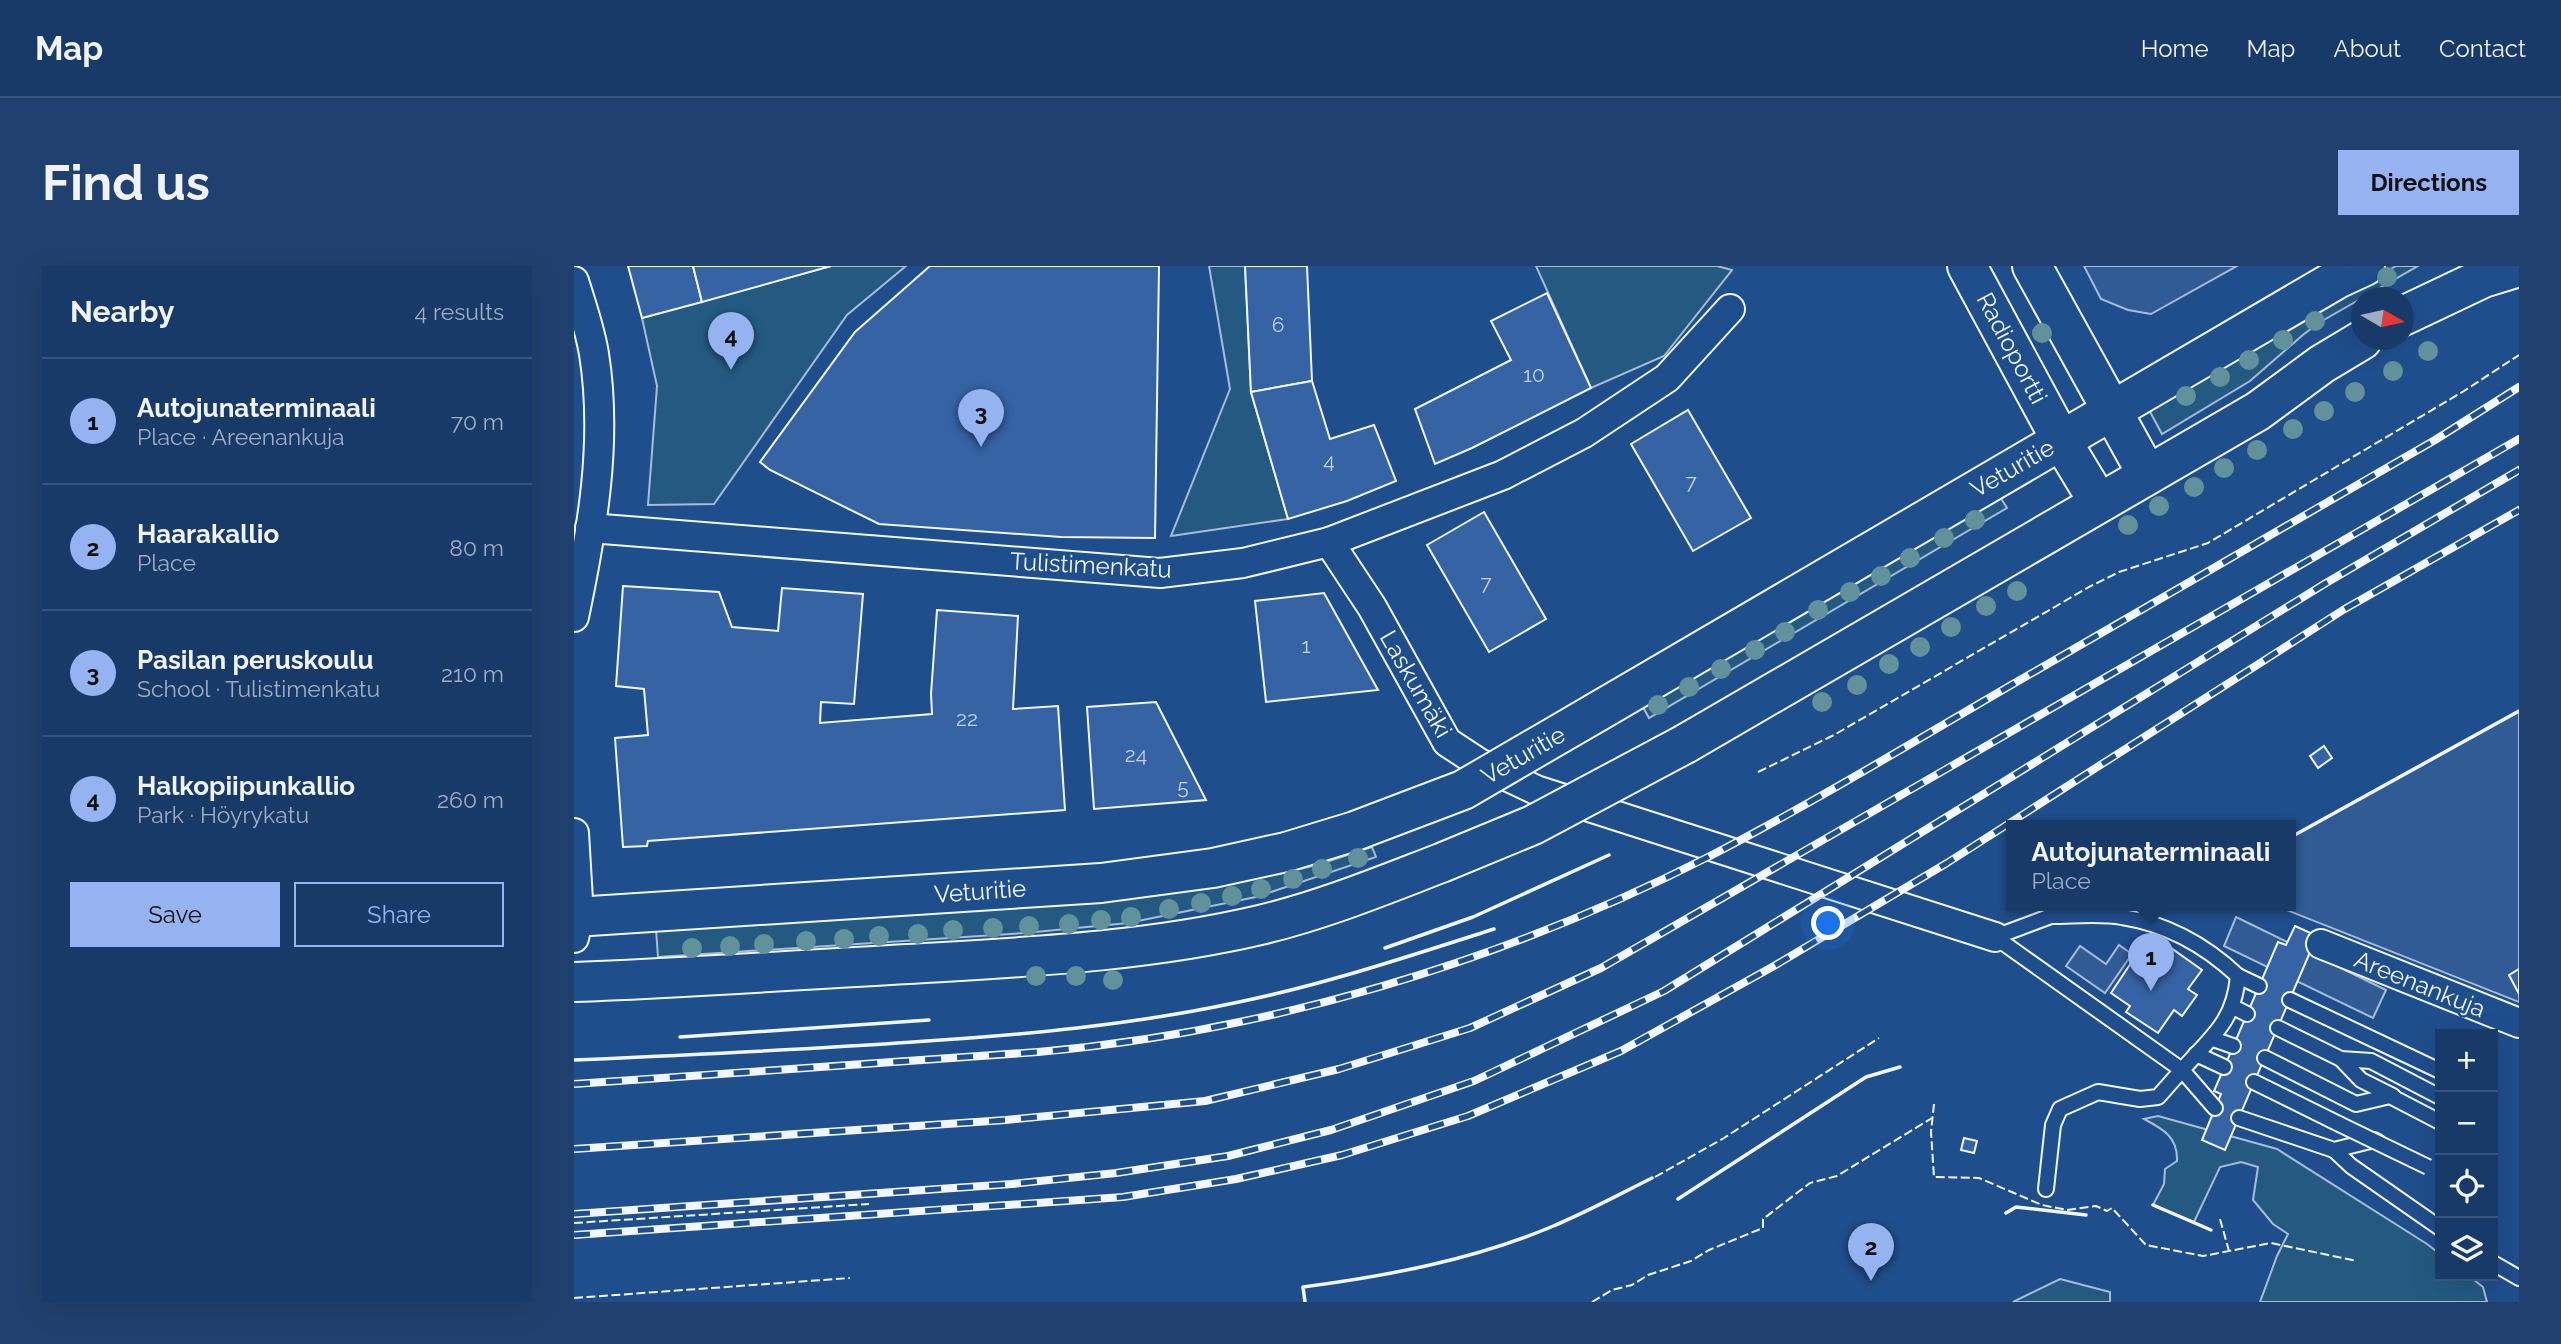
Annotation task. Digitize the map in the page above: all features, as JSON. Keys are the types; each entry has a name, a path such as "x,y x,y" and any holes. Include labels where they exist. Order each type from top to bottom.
{"main road":[{"name":"Radioportti","path":"1967,266 2061,440 2099,503"},
{"path":"2032,266 2147,474"},
{"name":"Veturitie","path":"576,924 1101,883 1213,868 1286,852 1354,831 1463,790 2111,410 2337,279 2365,266"},
{"path":"2414,311 2483,278 2519,267"},
{"path":"574,982 962,961 1099,950 1180,940 1259,925 1330,906 1533,825 1685,744 2258,411 2322,364 2351,347"}],"street":[{"path":"574,281 584,353 600,423 574,617"},
{"name":"Tulistimenkatu","path":"583,542 1160,573 1243,563 1329,542 1503,475 1584,433 1667,378 1730,310"},
{"name":"Laskumäki","path":"1329,542 1372,607 1447,742 1479,763 1536,790 1995,937"},
{"path":"574,833 576,924"},
{"name":"Areenankuja","path":"2321,944 2519,1023"}],"lane":[{"path":"1995,937 2051,916 2121,916 2168,929 2201,945 2238,976 2259,986"},
{"path":"1995,937 2182,1070 2216,1108"},
{"path":"2046,1189 2053,1125 2060,1109 2098,1093 2140,1100 2158,1097 2213,1039 2233,1007 2238,976"},
{"path":"2290,1000 2435,1069"},
{"path":"2233,1007 2247,1014"},
{"path":"2278,1028 2341,1059 2361,1080 2435,1118"},
{"path":"2213,1039 2233,1046"},
{"path":"2387,1045 2396,1073 2435,1094"},
{"path":"2196,1054 2224,1068"},
{"path":"2265,1058 2356,1104 2390,1096 2435,1118"},
{"path":"2341,1059 2371,1061 2435,1094"},
{"path":"2254,1082 2339,1124 2428,1167 2374,1140 2334,1150"},
{"path":"2239,1118 2334,1150 2351,1166 2435,1225"},
{"path":"2498,1266 2519,1278"}],"shaded area":[{"path":"831,266 906,266 847,315 714,504 648,505 657,386 642,318"},
{"path":"1209,266 1245,266 1251,392 1288,519 1171,536 1230,389"},
{"path":"1536,266 1717,266 1732,270 1664,356 1591,388"},
{"path":"2084,266 2237,266 2151,314 2128,310 2101,299"},
{"path":"2396,266 2418,266 2381,287 2360,287"},
{"path":"2351,292 2351,304 2304,334 2250,381 2162,434 2149,410"},
{"path":"2000,497 2007,508 1649,718 1643,707"},
{"path":"2519,711 2519,1002 2289,911 2296,911 2296,834"},
{"path":"1372,847 1376,857 1256,897 1128,923 1025,933 658,957 656,929 1164,893 1284,873"},
{"path":"2236,917 2386,990 2373,1018 2224,946"},
{"path":"2119,945 2132,954 2105,993 2066,966 2080,946 2106,964"},
{"path":"2158,1116 2277,1149 2435,1250 2435,1281 2475,1281 2483,1287 2487,1302 2260,1302 2288,1234 2273,1224 2253,1200 2258,1167 2241,1162 2220,1167 2194,1222 2153,1205 2164,1184 2165,1169 2177,1161 2177,1153 2168,1135 2144,1119"},
{"path":"2060,1279 2110,1292 2110,1302 2013,1302"}],"building":[{"path":"628,266 693,266 702,302 642,318"},
{"path":"693,266 831,266 702,302"},
{"path":"930,266 1159,266 1155,538 1061,537 879,524 770,470 760,462 855,332"},
{"path":"1245,266 1307,266 1312,381 1251,392"},
{"path":"1547,293 1591,388 1435,464 1415,409 1511,360 1491,321"},
{"path":"1312,381 1330,439 1374,425 1396,481 1347,501 1288,519 1251,392"},
{"path":"1688,410 1751,518 1693,551 1631,444"},
{"path":"1484,512 1546,619 1489,652 1427,545"},
{"path":"623,586 719,592 732,627 778,631 782,588 863,594 854,704 821,702 820,723 932,714 937,610 1018,616 1013,709 1058,706 1065,810 648,841 647,846 623,847 615,738 648,735 644,689 616,686"},
{"path":"1324,593 1378,690 1266,702 1255,601"},
{"path":"1156,702 1206,800 1094,809 1087,707"},
{"path":"2324,746 2332,758 2318,768 2310,756"},
{"path":"2295,926 2317,936 2225,1150 2202,1140 2221,1094 2214,1091 2278,942 2286,945"},
{"path":"2143,945 2163,959 2171,948 2202,970 2188,989 2197,995 2182,1016 2174,1010 2158,1033 2126,1012 2130,1006 2111,993"},
{"path":"2519,969 2519,994 2509,975"},
{"path":"1964,1138 1977,1141 1974,1153 1961,1150"}],"railway":[{"path":"574,1084 1038,1052 1124,1042 1211,1028 1297,1009 1383,986 1467,959 1631,894 1748,836 2435,440 2519,387"},
{"path":"574,1149 1006,1120 1205,1101 1339,1069 1470,1028 1601,968 2519,439"},
{"path":"574,1214 1012,1184 1116,1173 1228,1156 1331,1130 1474,1081 1664,991 2326,583 2519,470"},
{"path":"2014,820 2343,610 2519,510"},
{"path":"574,1235 1123,1197 1236,1179 1342,1155 1468,1116 1621,1051 1774,966 2006,825"}],"fence":[{"path":"1758,772 1834,735 2089,587 2119,572 2208,543 2464,391 2519,355"},
{"path":"1655,1177 1724,1138 1879,1038"},
{"path":"1934,1104 1931,1132 1934,1177 1979,1178 2042,1205 2067,1210 2096,1206 2107,1211 2112,1208 2146,1245 2203,1256 2271,1243 2357,1261"},
{"path":"1592,1302 1612,1290 1632,1285 1648,1275 1691,1261 1709,1250 1763,1228 1763,1219 1810,1183 1837,1176 1932,1118"},
{"path":"574,1223 869,1204"},
{"path":"2220,1219 2229,1251"},
{"path":"574,1298 850,1278"}],"wall":[{"path":"2296,834 2519,711"},
{"path":"1385,948 1473,917 1609,855"},
{"path":"574,1060 954,1039 1118,1023 1199,1010 1304,987 1494,929"},
{"path":"680,1037 929,1020"},
{"path":"1678,1199 1866,1077 1900,1067"},
{"path":"1305,1302 1303,1287 1398,1272 1491,1249 1564,1222 1652,1178"},
{"path":"2153,1205 2211,1230"},
{"path":"2006,1213 2016,1207 2086,1215"}],"place":[{"name":"Halkopiipunkallio","path":"731,370"},
{"name":"Pasilan peruskoulu","path":"981,447"},
{"name":"Autojunaterminaali","path":"2151,991"},
{"name":"Haarakallio","path":"1871,1281"}]}
